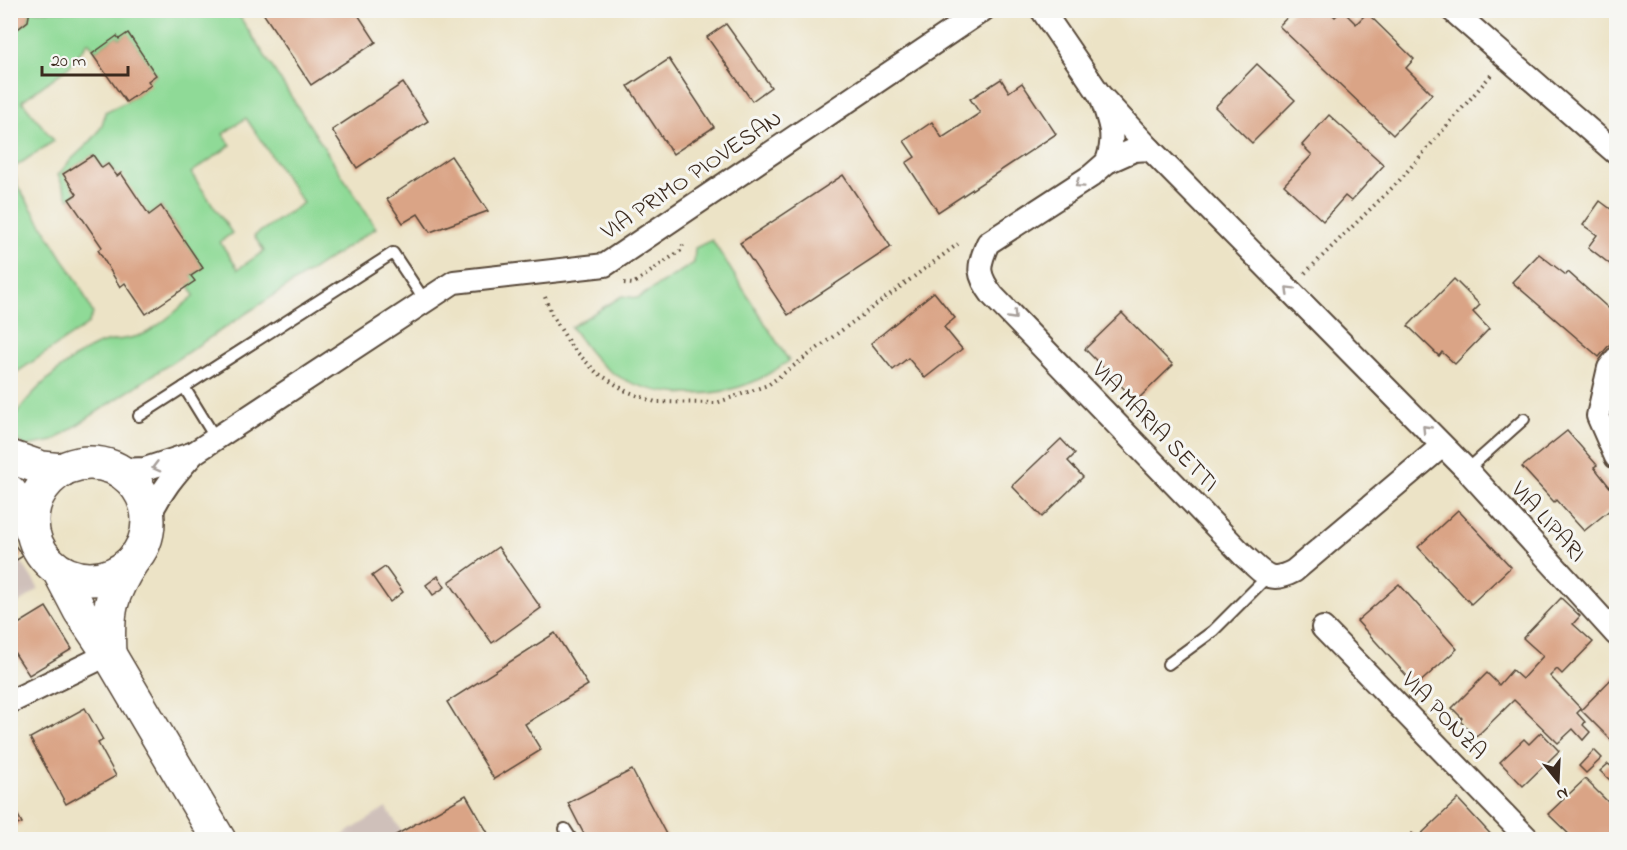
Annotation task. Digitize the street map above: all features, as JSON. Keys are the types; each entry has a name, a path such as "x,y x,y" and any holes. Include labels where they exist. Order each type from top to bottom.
{"main road":[{"path":"10,457 42,468 62,470"},
{"path":"32,531 32,517 38,496 50,478 62,470 90,463 105,465 119,470 140,491 146,504 147,532 143,545 121,578 112,597 107,621 109,654"},
{"path":"10,492 24,513 37,547 46,560 59,571 72,577 100,579 113,575 136,557"},
{"path":"59,571 80,611 109,654 219,840"}],"street":[{"name":"VIA PRIMO PIOVESAN","path":"194,453 454,282 605,265 983,10"},
{"path":"1042,10 1100,95 1150,149 1467,471"},
{"path":"1452,10 1617,153"},
{"path":"1100,95 1113,144 1107,162"},
{"name":"VIA MARIA SETTI","path":"1150,149 1134,150 1107,162 1091,176 988,243 980,269 982,282 1244,556 1268,576"},
{"path":"1617,359 1609,368 1598,416 1617,457"},
{"path":"1268,576 1276,579 1294,572 1443,446"},
{"path":"119,470 145,469 194,453"},
{"path":"148,518 165,486 194,453"},
{"name":"VIA LIPARI","path":"1467,471 1617,634"},
{"name":"VIA PONZA","path":"1323,628 1528,840"},
{"path":"10,702 109,654"}],"lane":[{"path":"139,417 393,253 425,301"},
{"path":"184,387 217,439"},
{"path":"1467,471 1524,419"},
{"path":"1168,664 1213,632 1268,576"},
{"path":"565,829 572,840"}],"path":[{"path":"1288,290 1398,182 1507,57"},
{"path":"544,296 570,346 596,372 626,392 656,402 716,403 768,385 960,243"}],"shaded area":[{"path":"10,544 39,589 11,609 10,609"},
{"path":"466,795 492,839 335,840 386,808 402,831"}],"green space":[{"path":"30,11 236,11 376,228 53,441 26,446 11,436 11,425 18,411 37,389 74,358 97,345 140,336 159,325 194,296 189,284 194,281 191,276 203,268 161,206 149,215 108,164 102,168 93,155 64,174 77,194 69,199 58,175 96,136 105,112 126,102 150,85 148,81 156,75 128,34 119,39 117,36 96,51 88,42 69,67 22,101 54,141 13,168 18,187 79,284 93,314 87,325 11,376 11,35 28,21","holes":["246,118 303,203 254,236 264,251 238,269 220,242 232,233 191,173 231,145 223,134"]},
{"path":"712,240 789,361 753,382 736,388 698,394 678,394 640,386 623,379 602,365 571,327 622,296 638,298 694,263 695,248"}],"building":[{"path":"10,10 30,10 28,21 10,35"},
{"path":"261,10 355,10 376,42 311,85"},
{"path":"1294,10 1328,10 1335,17 1342,10 1356,24 1367,13 1414,59 1406,68 1432,94 1393,135 1279,26"},
{"path":"726,24 771,87 752,101 707,37"},
{"path":"128,33 156,75 148,81 151,85 126,102 92,54 117,36 119,39"},
{"path":"669,59 714,127 673,154 628,86"},
{"path":"1257,64 1295,100 1252,143 1215,107"},
{"path":"1001,79 1009,92 1022,83 1056,134 938,212 906,163 915,157 904,141 932,122 942,138 980,113 970,99"},
{"path":"403,83 428,121 357,168 332,130"},
{"path":"1329,115 1384,165 1351,201 1345,196 1323,221 1284,185 1312,155 1302,145"},
{"path":"93,155 102,168 108,164 117,176 121,173 149,215 161,206 203,268 191,276 195,281 146,314 125,283 120,287 98,250 102,247 69,199 77,194 63,174"},
{"path":"451,156 488,211 430,232 418,214 403,223 387,199"},
{"path":"843,175 891,247 788,315 740,243"},
{"path":"1600,201 1616,213 1616,257 1611,265 1588,247 1597,235 1583,225"},
{"path":"1539,254 1566,275 1568,272 1616,315 1616,337 1599,357 1512,282"},
{"path":"1454,279 1480,305 1473,312 1489,329 1455,364 1442,352 1439,356 1408,326"},
{"path":"934,292 955,318 944,327 962,349 925,378 908,358 893,370 871,343"},
{"path":"1122,313 1173,365 1136,401 1085,349"},
{"path":"1567,431 1597,465 1594,467 1616,495 1616,505 1584,531 1522,467"},
{"path":"1061,439 1075,454 1068,461 1083,477 1042,517 1012,486"},
{"path":"1458,510 1511,567 1471,604 1418,547"},
{"path":"10,539 23,556 10,564"},
{"path":"498,547 541,608 492,643 449,582"},
{"path":"385,567 403,592 390,602 372,576"},
{"path":"438,576 445,587 433,595 426,585"},
{"path":"1399,584 1457,649 1416,686 1357,621"},
{"path":"1561,598 1580,616 1573,624 1593,642 1562,674 1557,669 1550,676 1581,709 1577,713 1585,722 1583,725 1590,732 1583,740 1573,729 1558,743 1514,700 1476,737 1460,721 1462,718 1452,708 1487,673 1499,685 1512,670 1522,679 1543,656 1523,638"},
{"path":"46,607 72,649 29,675 10,646 10,629"},
{"path":"555,633 588,685 525,724 541,750 494,779 447,702"},
{"path":"1616,674 1616,743 1615,744 1581,710"},
{"path":"85,708 103,740 98,743 116,776 66,804 30,738"},
{"path":"1541,732 1559,751 1523,786 1500,762 1524,739 1529,744"},
{"path":"1594,750 1602,758 1586,773 1579,766"},
{"path":"1616,761 1616,774 1610,780 1600,771"},
{"path":"632,770 669,840 587,840 568,803"},
{"path":"1585,779 1616,810 1616,840 1575,840 1548,814"},
{"path":"466,795 492,840 387,840"},
{"path":"1458,799 1496,840 1404,840 1412,833 1417,838"},
{"path":"10,801 22,823 10,828"}]}
